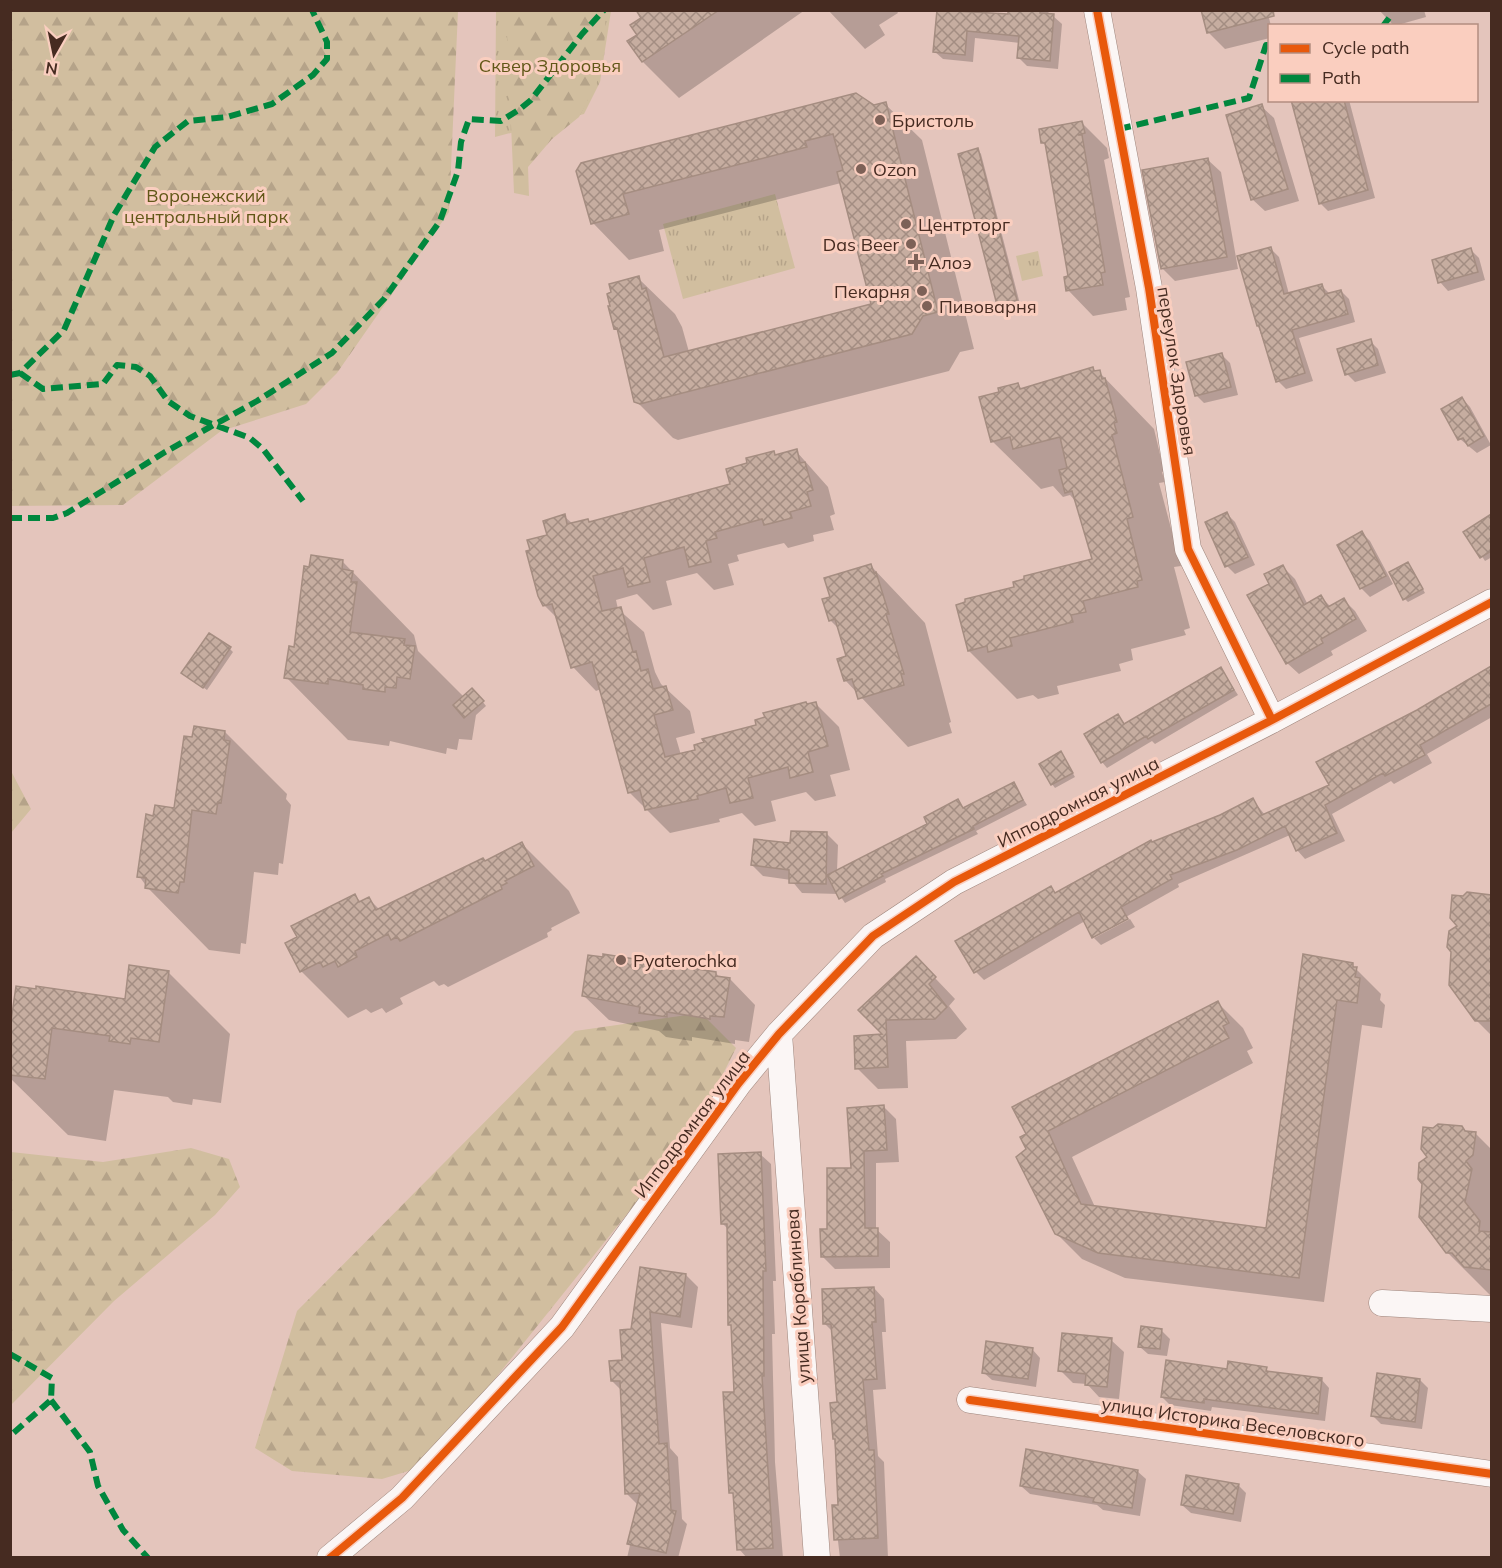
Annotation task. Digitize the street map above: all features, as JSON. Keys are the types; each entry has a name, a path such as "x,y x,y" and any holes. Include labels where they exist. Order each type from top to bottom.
{"street":[{"name":"переулок Здоровья","path":"1097,10 1149,288 1188,549 1272,720"},
{"name":"Ипподромная улица","path":"330,1557 402,1498 562,1327 738,1084 779,1034 873,936 954,882 1272,720 1491,602"},
{"name":"улица Кораблинова","path":"779,1034 817,1557"},
{"path":"1382,1303 1491,1309"},
{"name":"улица Историка Веселовского","path":"970,1400 1491,1474"}],"green space":[{"name":"Воронежский центральный парк","path":"10,11 458,11 449,212 337,373 306,404 221,431 123,505 11,506"},
{"name":"Сквер Здоровья","path":"496,11 611,11 600,82 584,114 495,137"},
{"name":"Сквер Здоровья","path":"506,11 606,11 604,50 597,82 579,117 552,139 528,167 529,196 514,193"},
{"path":"775,194 795,268 683,299 663,224"},
{"path":"1038,251 1043,276 1022,281 1016,256"},
{"path":"11,771 31,809 10,833"},
{"path":"701,1013 736,1048 696,1128 425,1466 382,1479 292,1471 255,1448 297,1311 575,1031"},
{"path":"191,1148 229,1159 240,1187 215,1215 114,1301 11,1405 11,1152 103,1162"}],"building":[{"path":"636,10 719,10 642,62 627,41 637,35 630,25 641,18"},
{"path":"937,10 1008,14 1008,10 1040,10 1040,13 1054,14 1050,61 1017,58 1019,36 967,31 965,55 933,52"},
{"path":"1201,10 1273,10 1274,16 1207,33"},
{"path":"856,93 874,105 886,102 938,312 923,316 912,334 640,404 634,402 617,328 614,329 608,306 610,306 607,294 611,292 609,284 639,276 642,289 646,288 664,357 871,304 837,172 843,170 833,134 805,141 807,147 623,194 629,214 591,224 576,171 581,163"},
{"path":"1292,102 1345,102 1368,190 1319,204"},
{"path":"1262,104 1288,189 1251,200 1226,115"},
{"path":"1082,121 1085,133 1078,135 1082,135 1105,272 1101,273 1103,285 1066,291 1064,277 1068,276 1045,143 1041,143 1039,129"},
{"path":"978,148 1017,300 997,305 958,154"},
{"path":"1208,158 1227,257 1161,269 1142,170"},
{"path":"1271,247 1284,294 1322,284 1325,294 1341,290 1348,314 1292,330 1305,373 1276,382 1237,256"},
{"path":"1471,248 1478,272 1438,283 1432,260"},
{"path":"1371,339 1378,365 1345,375 1337,349"},
{"path":"1222,353 1231,387 1195,396 1186,362"},
{"path":"1093,367 1094,371 1100,370 1102,379 1105,378 1117,422 1114,423 1117,433 1112,435 1133,517 1127,519 1142,580 1137,581 1138,587 1083,601 1086,612 1071,615 1073,622 1010,638 1012,646 988,652 987,646 968,651 956,605 965,602 965,599 1014,587 1013,582 1024,579 1024,576 1092,559 1072,491 1065,493 1059,470 1067,468 1060,437 1013,449 1010,437 991,442 979,397 999,392 998,388 1018,383 1020,389"},
{"path":"1462,397 1484,436 1468,446 1463,438 1458,440 1441,409"},
{"path":"797,449 800,463 805,462 813,490 807,492 811,506 790,512 792,518 764,525 762,519 715,532 717,538 706,541 711,562 689,567 684,547 644,558 650,582 628,587 623,568 593,576 602,611 621,607 633,652 636,651 641,671 648,669 653,689 666,686 673,710 654,715 665,757 695,750 694,745 704,742 702,739 756,725 755,720 765,717 763,713 806,702 807,704 816,702 828,746 808,752 813,772 790,778 788,767 748,778 753,798 730,803 726,788 697,796 698,799 645,810 640,790 628,793 592,662 571,668 552,604 543,606 538,596 526,551 530,550 527,540 547,535 543,521 565,514 567,524 588,519 589,522 730,484 726,469 747,463 746,458 774,451 775,455"},
{"path":"1227,512 1248,557 1225,567 1205,522"},
{"path":"1491,514 1491,551 1480,558 1463,532"},
{"path":"1362,531 1386,576 1360,589 1337,545"},
{"path":"311,555 343,560 342,569 353,571 351,582 357,582 350,632 405,639 404,645 415,646 410,679 397,677 396,688 385,687 385,692 363,689 363,685 328,679 328,684 284,678 289,646 294,647 304,566 309,567"},
{"path":"1408,562 1423,589 1403,600 1389,572"},
{"path":"871,564 874,573 876,572 889,614 886,614 904,674 901,674 904,685 858,699 852,679 844,681 837,659 846,656 835,619 829,621 822,599 830,597 824,578"},
{"path":"1283,565 1304,605 1321,595 1328,607 1344,598 1356,619 1321,639 1323,643 1286,664 1247,595 1269,584 1264,574"},
{"path":"209,633 231,647 203,688 181,673"},
{"path":"1491,666 1491,704 1420,745 1425,755 1385,776 1383,773 1325,805 1337,833 1296,851 1285,826 1237,850 1170,875 1172,879 1121,907 1128,919 1092,938 1079,912 974,973 955,941 1051,886 1055,893 1151,840 1152,842 1220,815 1253,798 1262,815 1329,785 1316,762 1417,710"},
{"path":"1221,667 1234,690 1148,739 1146,736 1101,763 1084,734 1118,714 1124,724"},
{"path":"472,688 484,701 464,718 453,705"},
{"path":"194,726 225,731 224,740 230,741 221,803 218,802 216,814 192,810 184,882 180,882 178,893 145,888 146,878 137,877 146,814 153,816 155,805 174,808 184,736 192,737"},
{"path":"1061,751 1073,773 1051,785 1039,764"},
{"path":"1014,782 1023,800 973,826 974,829 881,874 883,876 839,899 827,875 927,824 924,817 958,799 963,808"},
{"path":"791,831 827,832 826,884 789,883 789,870 751,865 754,839 790,843"},
{"path":"522,842 534,866 505,881 507,883 501,886 502,889 400,941 397,937 391,940 388,934 355,951 357,957 338,967 335,961 323,967 320,962 300,972 285,943 297,937 291,926 355,894 359,902 369,897 376,910 483,858 485,861"},
{"path":"1467,892 1491,895 1491,1021 1475,1021 1449,985 1451,952 1447,947 1449,931 1457,926 1450,918 1452,895 1463,896"},
{"path":"603,954 716,972 716,976 730,978 724,1017 710,1016 710,1019 667,1012 667,1017 639,1013 640,1007 582,996 588,955 603,957"},
{"path":"1303,954 1353,963 1353,967 1357,967 1355,977 1360,978 1357,1003 1337,1000 1299,1278 1098,1253 1055,1234 1016,1157 1026,1149 1020,1137 1026,1134 1012,1107 1218,1001 1229,1023 1223,1026 1229,1038 1048,1131 1081,1204 1266,1228"},
{"path":"916,956 936,977 929,984 947,1007 935,1019 886,1020 888,1067 855,1069 854,1036 882,1034 858,1010"},
{"path":"129,965 169,971 159,1042 131,1038 130,1044 109,1041 110,1036 52,1028 45,1079 10,1075 10,1028 16,986 36,989 36,986 125,999"},
{"path":"884,1105 887,1150 864,1151 865,1228 878,1228 878,1256 821,1257 820,1229 827,1229 827,1168 851,1168 847,1108"},
{"path":"1438,1124 1462,1126 1465,1131 1476,1132 1473,1155 1466,1161 1472,1169 1465,1202 1480,1221 1479,1231 1491,1232 1491,1270 1464,1267 1452,1253 1446,1253 1419,1217 1422,1184 1418,1179 1419,1163 1427,1157 1421,1149 1423,1127 1433,1128"},
{"path":"761,1152 766,1271 763,1271 764,1376 762,1376 773,1548 737,1550 733,1493 729,1493 723,1392 734,1392 731,1325 728,1325 727,1224 721,1224 718,1154"},
{"path":"640,1267 686,1274 680,1317 650,1312 659,1444 667,1443 671,1510 676,1511 666,1553 627,1544 640,1493 625,1494 620,1381 611,1381 609,1361 622,1360 620,1330 631,1329"},
{"path":"874,1287 876,1322 872,1322 877,1379 863,1380 869,1450 874,1450 878,1538 834,1540 832,1505 838,1505 835,1439 833,1439 830,1403 837,1402 831,1324 823,1324 822,1289"},
{"path":"1141,1326 1162,1329 1160,1349 1138,1347"},
{"path":"1062,1333 1112,1338 1107,1387 1085,1385 1086,1374 1058,1371"},
{"path":"986,1341 1033,1348 1028,1379 982,1373"},
{"path":"1166,1360 1227,1369 1228,1361 1267,1367 1266,1371 1322,1378 1318,1414 1204,1399 1204,1403 1161,1397"},
{"path":"1377,1373 1420,1379 1415,1422 1371,1416"},
{"path":"1026,1449 1138,1470 1132,1508 1093,1502 1094,1498 1020,1486"},
{"path":"1186,1475 1239,1484 1233,1514 1181,1505"}],"marked path":[{"path":"10,375 20,373 64,330 114,215 155,147 188,121 227,117 272,104 313,75 327,59 327,42 312,10"},
{"path":"10,518 53,518 67,513 165,452 257,401 332,353 384,299 440,221 458,171 461,142 469,119 501,121 520,109 531,100 582,34 604,10"},
{"path":"1384,24 1389,18"},
{"path":"1119,129 1249,98 1266,45 1268,45"},
{"path":"20,373 43,389 103,384 117,365 136,367 150,376 168,401 190,416 250,438 263,449 303,501"},
{"path":"10,1354 52,1378 51,1400 10,1436"},
{"path":"51,1400 90,1452 98,1486 123,1530 148,1558"}],"cycle path":[{"path":"1097,10 1149,288 1188,549 1272,720"},
{"path":"330,1558 402,1498 562,1327 738,1084 779,1034 873,936 954,882 1272,720 1492,602"},
{"path":"970,1400 1492,1474"}],"place":[{"name":"Бристоль","path":"880,120"},
{"name":"Ozon","path":"861,169"},
{"name":"Центрторг","path":"906,224"},
{"name":"Das Beer","path":"911,244"},
{"name":"Алоэ","path":"916,262"},
{"name":"Пекарня","path":"922,291"},
{"name":"Пивоварня","path":"927,306"},
{"name":"Pyaterochka","path":"621,960"}]}
